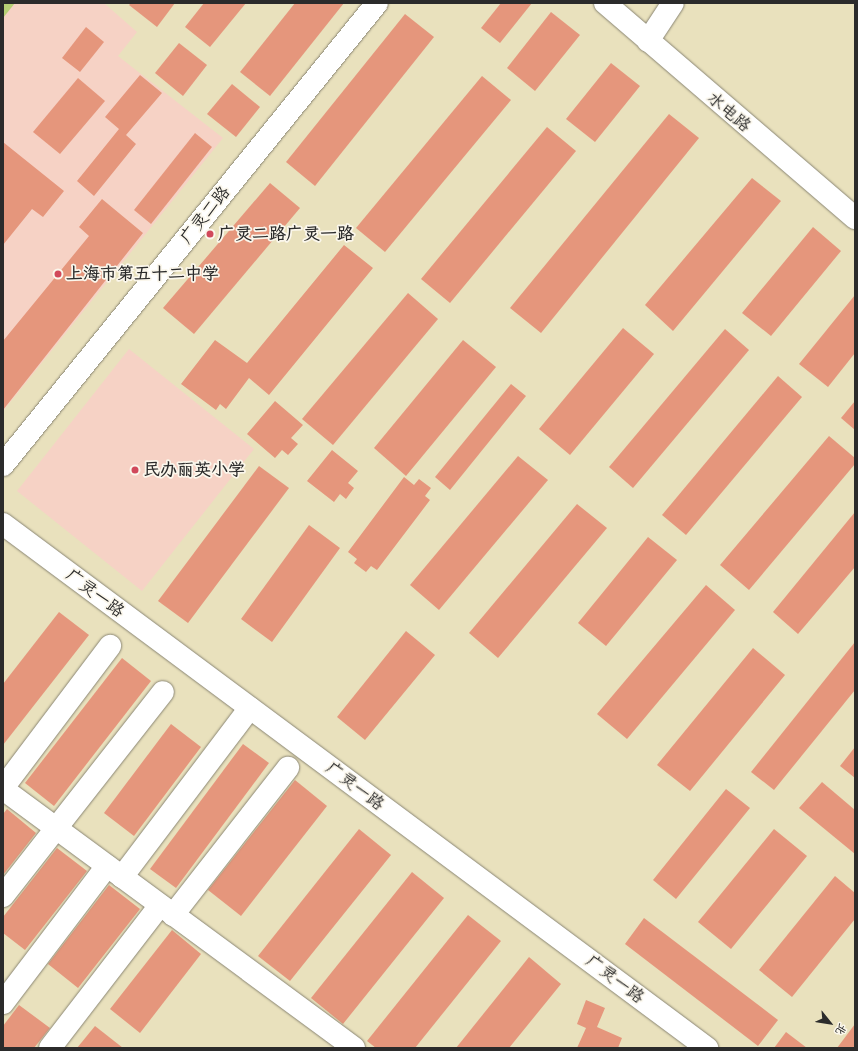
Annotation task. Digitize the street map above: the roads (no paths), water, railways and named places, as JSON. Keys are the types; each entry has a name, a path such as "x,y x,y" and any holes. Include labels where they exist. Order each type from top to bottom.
{"street":[{"name":"广灵二路","path":"3,465 377,3"},
{"name":"水电路","path":"606,3 648,41 855,218"},
{"path":"648,41 672,3"},
{"name":"广灵一路","path":"3,524 707,1048"},
{"path":"110,646 3,789 354,1048"},
{"path":"3,896 54,828 163,692"},
{"path":"3,1003 115,872 250,708"},
{"path":"50,1048 288,768"}],"place":[{"name":"广灵二路广灵一路","path":"210,234"},
{"name":"上海市第五十二中学","path":"58,274"},
{"name":"民办丽英小学","path":"135,470"}]}
